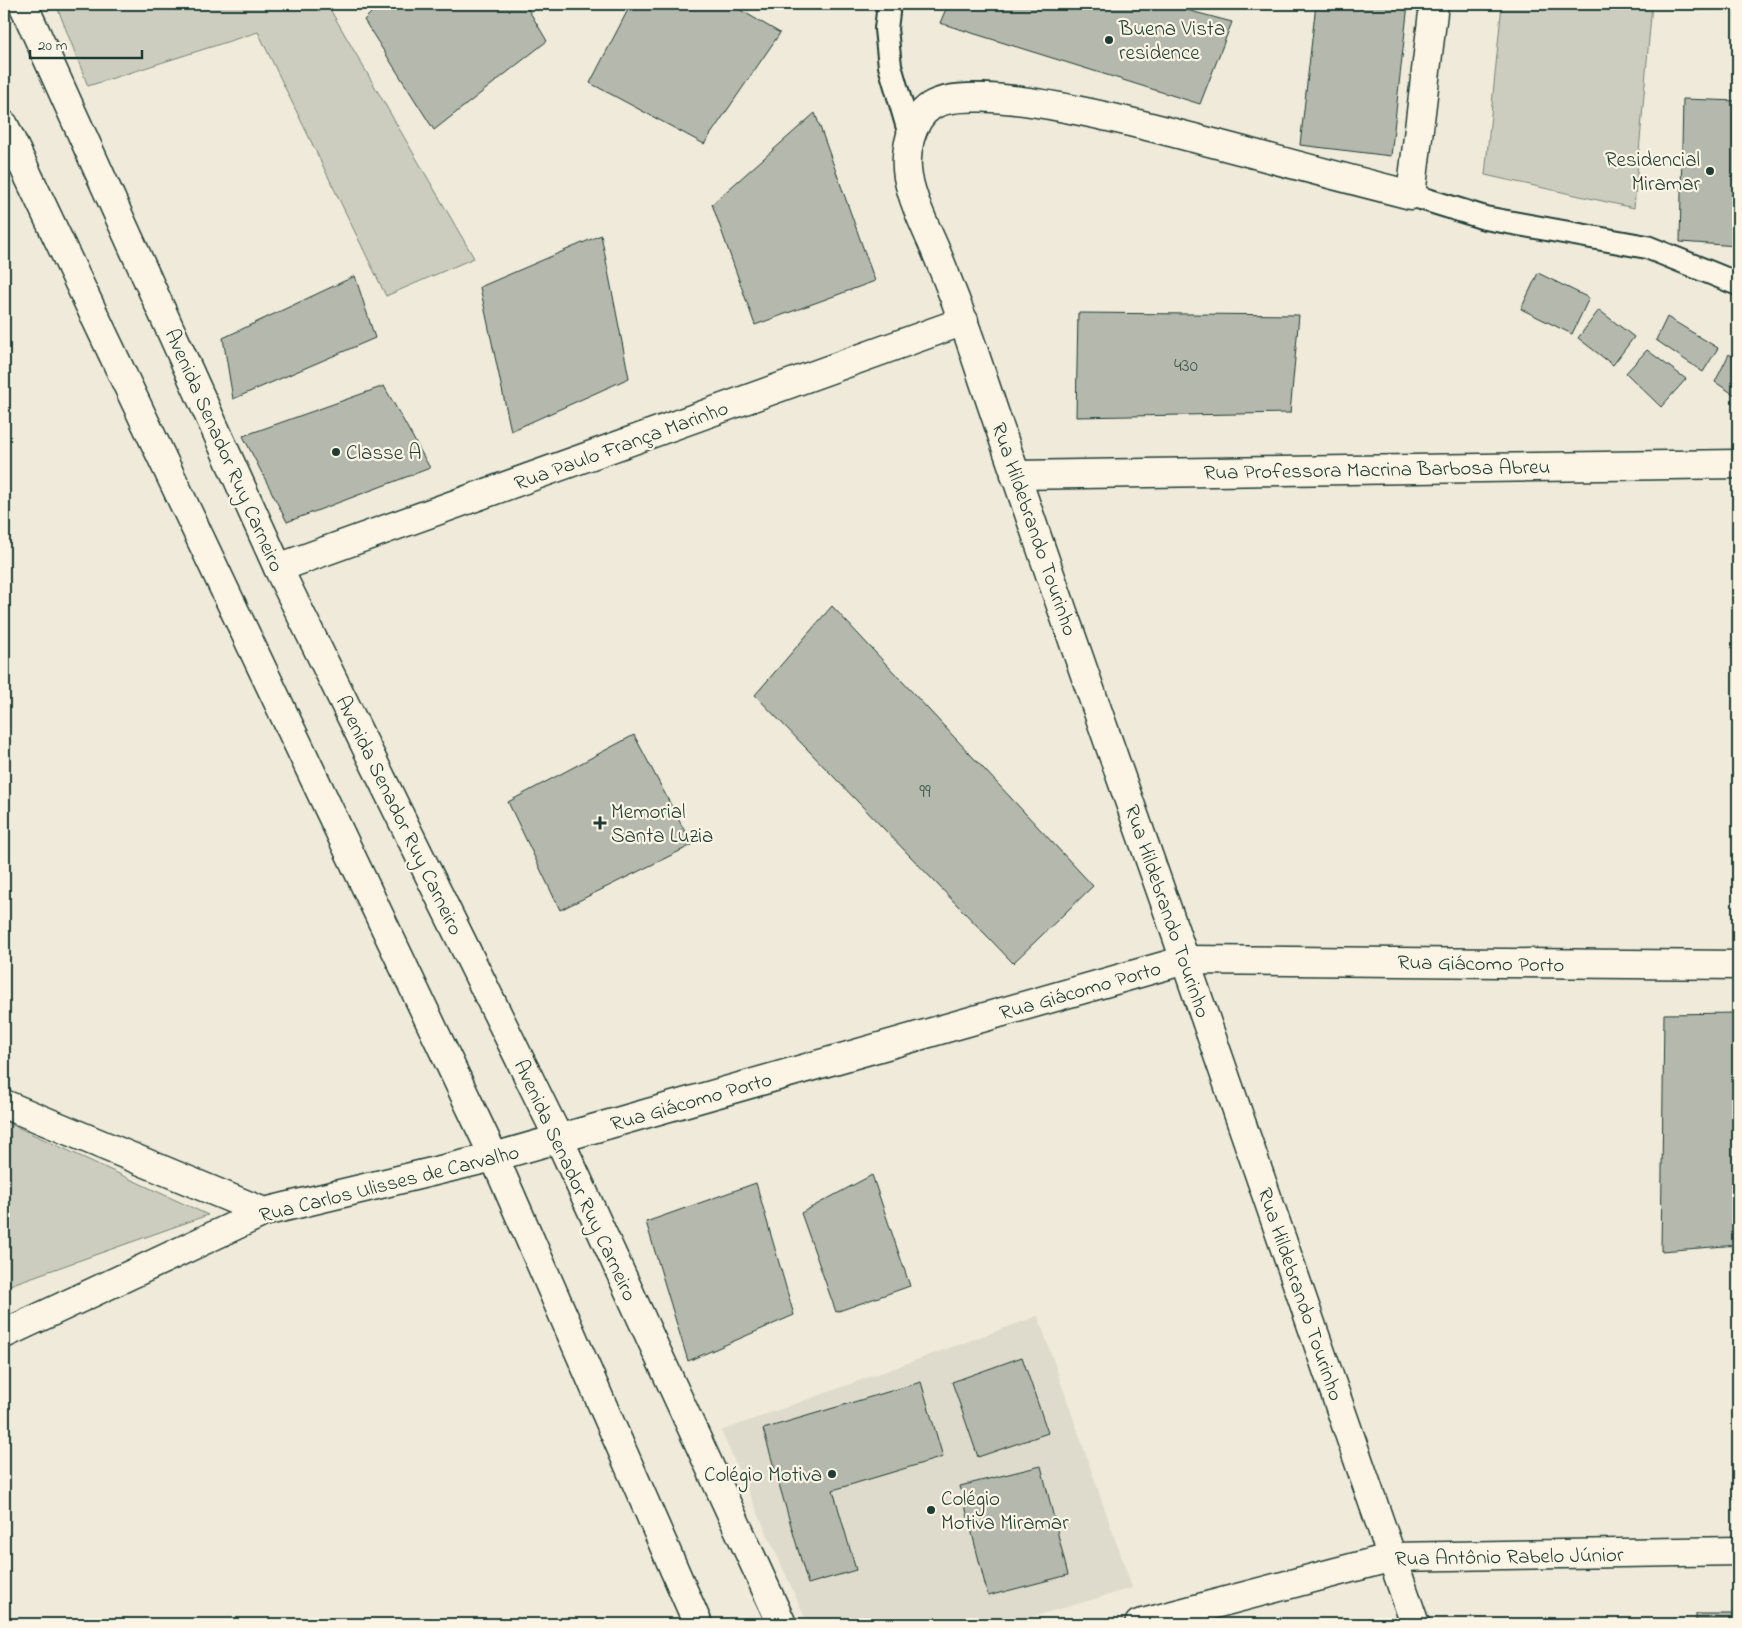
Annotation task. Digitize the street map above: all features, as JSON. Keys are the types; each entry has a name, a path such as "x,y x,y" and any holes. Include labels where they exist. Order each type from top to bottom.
{"street":[{"name":"Avenida Senador Ruy Carneiro","path":"23,4 278,568 560,1139 782,1624"},
{"path":"910,135 920,118 930,107 947,100 975,97 1013,99 1118,119 1411,195 1434,4"},
{"path":"4,125 494,1158 698,1624"},
{"name":"Rua Hildebrando Tourinho","path":"910,135 907,159 908,175 915,200 964,321 1016,476 1415,1624"},
{"name":"Rua Paulo França Marinho","path":"278,568 964,321"},
{"name":"Rua Professora Macrina Barbosa Abreu","path":"1016,476 1738,464"},
{"name":"Rua Giácomo Porto","path":"560,1139 1185,960 1738,965"},
{"path":"4,1104 264,1212"},
{"name":"Rua Carlos Ulisses de Carvalho","path":"4,1334 264,1212 494,1158 560,1139"},
{"name":"Rua Antônio Rabelo Júnior","path":"1139,1624 1393,1557 1738,1551"}],"lane":[{"path":"889,4 886,29 890,66 910,135"},
{"path":"1411,195 1485,218 1647,247 1738,284"}],"shaded area":[{"path":"56,4 327,4 474,258 386,296 258,32 88,86"},
{"path":"1502,4 1652,4 1634,208 1485,175"},
{"path":"4,1121 208,1215 4,1287"},
{"name":"Colégio Motiva Miramar","path":"1038,1316 1132,1588 1007,1624 808,1624 721,1431"}],"building":[{"path":"380,4 525,4 547,41 434,130 364,20"},
{"path":"631,4 730,4 780,33 704,144 590,83"},
{"name":"Buena Vista residence","path":"948,4 1164,4 1232,22 1200,104 940,23"},
{"path":"1316,4 1408,4 1391,156 1300,145"},
{"path":"1696,4 1738,4 1738,9 1695,10"},
{"name":"Residencial Miramar","path":"1683,99 1738,101 1738,246 1680,242"},
{"path":"815,113 875,281 755,325 712,204"},
{"path":"601,235 629,378 511,431 480,287"},
{"path":"1538,273 1589,298 1572,334 1521,309"},
{"path":"355,276 375,338 233,399 223,338"},
{"path":"1599,310 1634,337 1613,365 1578,338"},
{"path":"1078,313 1299,315 1290,413 1076,417"},
{"path":"1667,317 1718,348 1703,372 1656,340"},
{"path":"1647,350 1686,379 1661,407 1626,373"},
{"path":"1729,354 1738,361 1738,397 1715,382"},
{"name":"Classe A","path":"384,386 430,468 287,522 243,436"},
{"path":"832,606 1093,886 1013,963 755,695"},
{"name":"Memorial Santa Luzia","path":"634,735 692,845 560,910 508,802"},
{"path":"1738,1013 1738,1245 1661,1251 1664,1014"},
{"path":"872,1175 910,1286 836,1312 801,1213"},
{"path":"756,1183 794,1315 688,1361 646,1222"},
{"path":"1022,1357 1048,1433 978,1457 952,1382"},
{"name":"Colégio Motiva","path":"921,1382 943,1457 833,1490 856,1570 808,1584 763,1429"},
{"path":"1041,1466 1068,1575 988,1596 960,1486"},
{"path":"1696,1614 1738,1614 1738,1624 1696,1624"}],"place":[{"name":"Buena Vista residence","path":"1109,40"},
{"name":"Residencial Miramar","path":"1710,171"},
{"name":"Classe A","path":"336,452"},
{"name":"Memorial Santa Luzia","path":"600,823"},
{"name":"Colégio Motiva","path":"832,1474"},
{"name":"Colégio Motiva Miramar","path":"931,1510"}]}
